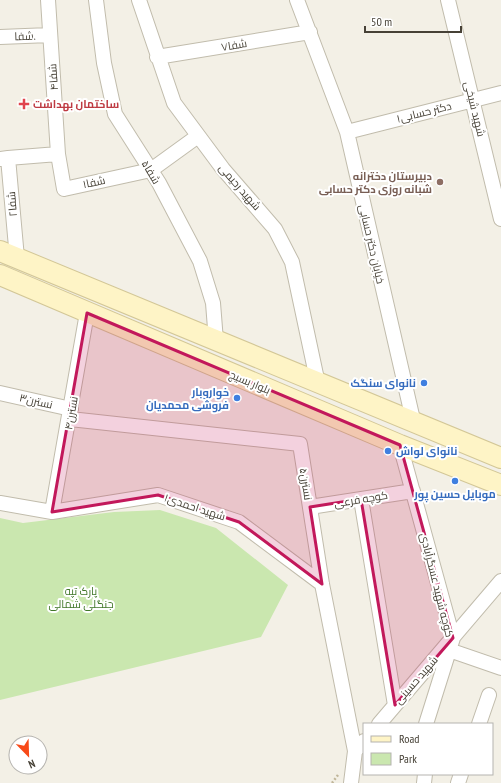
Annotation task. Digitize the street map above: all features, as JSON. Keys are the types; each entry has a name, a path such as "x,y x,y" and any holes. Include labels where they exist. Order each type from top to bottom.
{"main road":[{"path":"9,254 414,424 501,458"},
{"name":"بلوار بسیج","path":"0,275 400,445 501,485"}],"street":[{"name":"شفا۴","path":"48,0 58,154"},
{"name":"شفا۵","path":"96,0 104,63 115,114 151,170 200,261 212,303 216,341"},
{"name":"شهید رحیمی","path":"139,0 157,57 174,103 223,169 275,228 292,262 318,384"},
{"name":"خیابان دکتر حسابی","path":"297,0 346,132 414,424"},
{"name":"شهید شیخی","path":"448,0 501,219"},
{"name":"شفا۷","path":"157,57 310,32"},
{"name":"شفا.","path":"0,37 50,36"},
{"name":"دکتر حسابی۱","path":"346,132 501,93"},
{"name":"شفا۱","path":"58,154 64,189 151,170 198,136"},
{"path":"4,159 58,154"},
{"name":"شفا۲","path":"4,159 9,254"},
{"name":"نسترن۴","path":"52,512 87,313"},
{"name":"نسترن۳","path":"0,393 70,414"},
{"name":"نسترن۵","path":"70,414 300,444 322,584 360,746"},
{"name":"کوچه شهید عسگرآبادی","path":"400,445 451,644 426,723"},
{"name":"کوچه فرعی","path":"310,507 413,491"},
{"name":"شهید احمدی۱","path":"0,503 52,512 158,495 239,522 322,584"},
{"path":"361,499 395,705"},
{"name":"شهید حسینی","path":"380,723 451,644 501,581"},
{"path":"451,644 501,668"},
{"path":"479,723 489,695"},
{"path":"351,783 360,746"}],"highlighted area":[{"path":"87,313 400,445 453,638 395,705 361,499 310,507 322,584 239,522 158,495 52,512"}],"green space":[{"name":"پارک تپه جنگلی شمالی","path":"160,510 216,528 288,585 261,637 0,700 0,518 23,523 114,512"}],"place":[{"name":"ساختمان بهداشت","path":"24,104"},
{"name":"دبیرستان دخترانه شبانه روزی دکتر حسابی","path":"440,182"},
{"name":"نانوای سنگک","path":"424,383"},
{"name":"خواروبار فروشی محمدیان","path":"237,398"},
{"name":"نانوای لواش","path":"388,451"},
{"name":"موبایل حسین پور","path":"455,481"}]}
